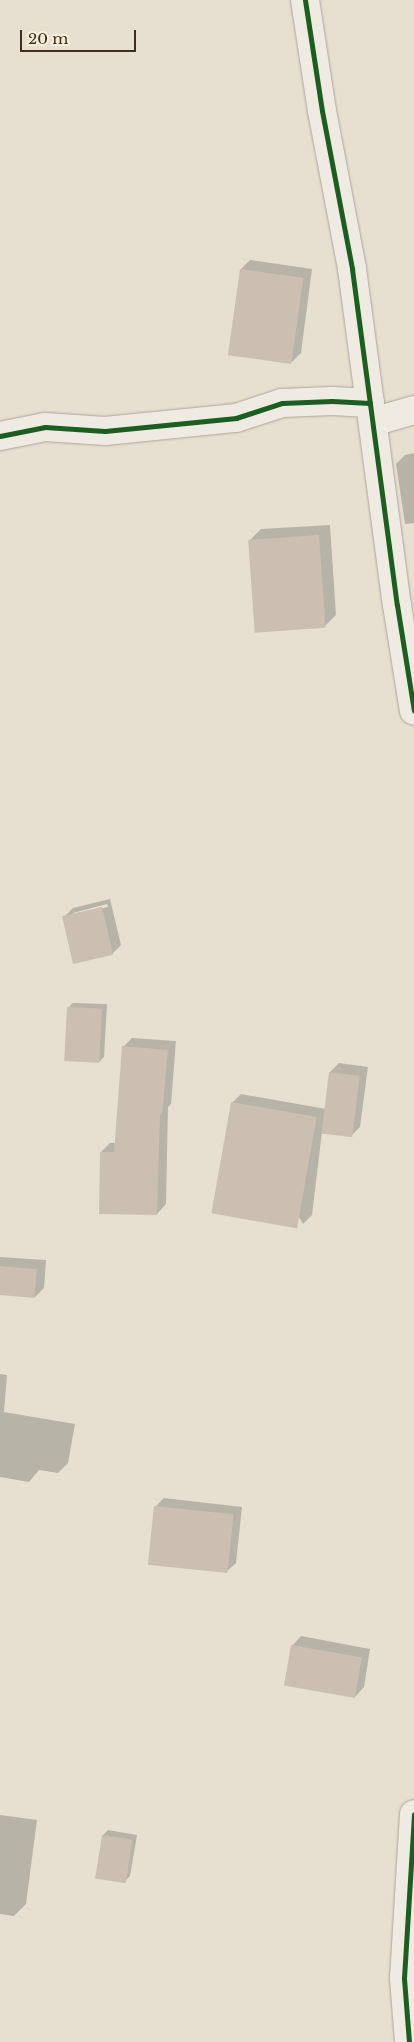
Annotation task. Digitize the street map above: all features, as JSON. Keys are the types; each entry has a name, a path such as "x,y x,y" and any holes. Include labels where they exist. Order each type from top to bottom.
{"street":[{"path":"305,0 322,111 352,269 414,711"},
{"path":"0,436 45,427 105,431 236,418 282,403 332,400 372,412 414,410"},
{"path":"409,2042 404,1978 414,1814"}],"building":[{"path":"240,269 303,278 291,364 228,355"},
{"path":"319,535 325,628 255,633 248,540"},
{"path":"102,907 113,955 73,964 62,916"},
{"path":"67,1007 102,1009 99,1063 64,1061"},
{"path":"122,1046 168,1050 162,1115 160,1114 157,1215 99,1214 100,1152 114,1152"},
{"path":"329,1072 360,1076 352,1137 321,1134"},
{"path":"231,1102 317,1117 297,1228 211,1213"},
{"path":"0,1266 37,1269 34,1298 0,1295"},
{"path":"154,1506 234,1514 227,1573 148,1565"},
{"path":"291,1645 362,1658 355,1698 284,1685"},
{"path":"102,1835 133,1840 126,1883 95,1878"}],"cycle path":[{"path":"305,0 322,111 352,269 397,605 414,711"},
{"path":"0,436 45,427 105,431 236,418 282,403 332,401 370,403"},
{"path":"409,2042 404,1978 414,1814"}]}
